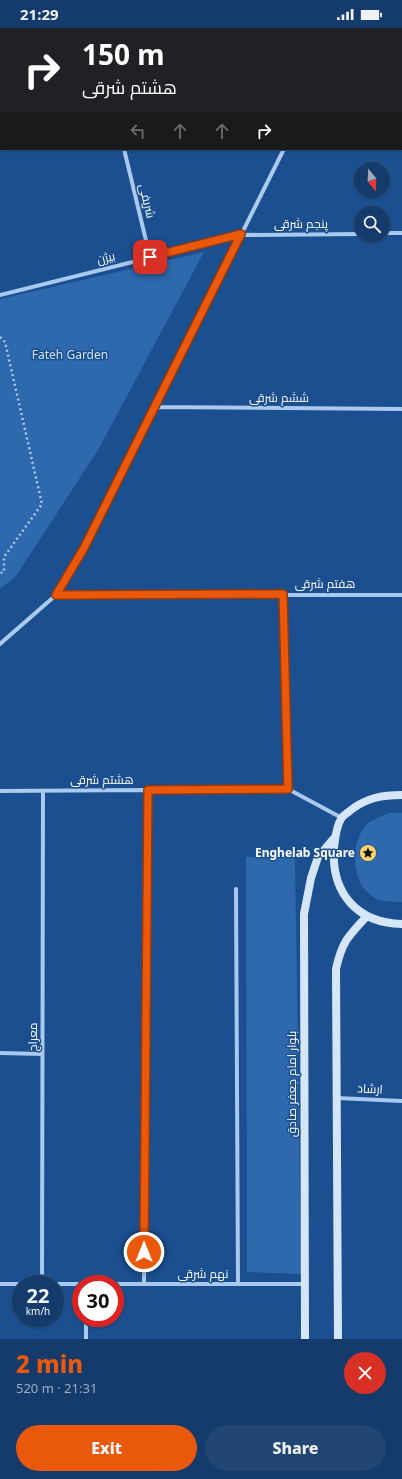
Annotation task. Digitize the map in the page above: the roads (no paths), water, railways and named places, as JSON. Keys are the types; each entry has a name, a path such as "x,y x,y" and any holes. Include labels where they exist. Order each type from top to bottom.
{"main road":[{"path":"402,795 372,798 358,804 342,818 335,837 334,869 338,885 352,905 367,916 389,924 402,924"},
{"name":"بلوار امام جعفر صادق","path":"305,1339 304,914 311,878 318,857 335,837"},
{"path":"338,1339 336,969 341,949 348,935 367,916"}],"street":[{"name":"شریفی","path":"124,150 150,257"},
{"path":"0,644 56,595 84,548 283,150"},
{"path":"390,233 402,233"},
{"name":"بیژن","path":"0,295 241,234"},
{"name":"پنجم شرقی","path":"241,234 354,234"},
{"name":"ششم شرقی","path":"155,407 402,409"},
{"path":"283,594 288,789"},
{"name":"هفتم شرقی","path":"56,595 402,595"},
{"name":"هشتم شرقی","path":"0,791 288,789 342,818"},
{"path":"144,1284 148,790"},
{"name":"معراج","path":"42,1275 43,791"},
{"path":"236,889 238,1284"},
{"path":"0,1053 42,1054"},
{"name":"ارشاد","path":"337,1098 402,1100"},
{"path":"0,1284 12,1284"},
{"name":"نهم شرقی","path":"124,1284 305,1284"},
{"path":"86,1327 86,1339"}],"place":[{"name":"Enghelab Square","path":"368,853"}],"park label":[{"name":"Fateh Garden","path":"70,355"}]}
